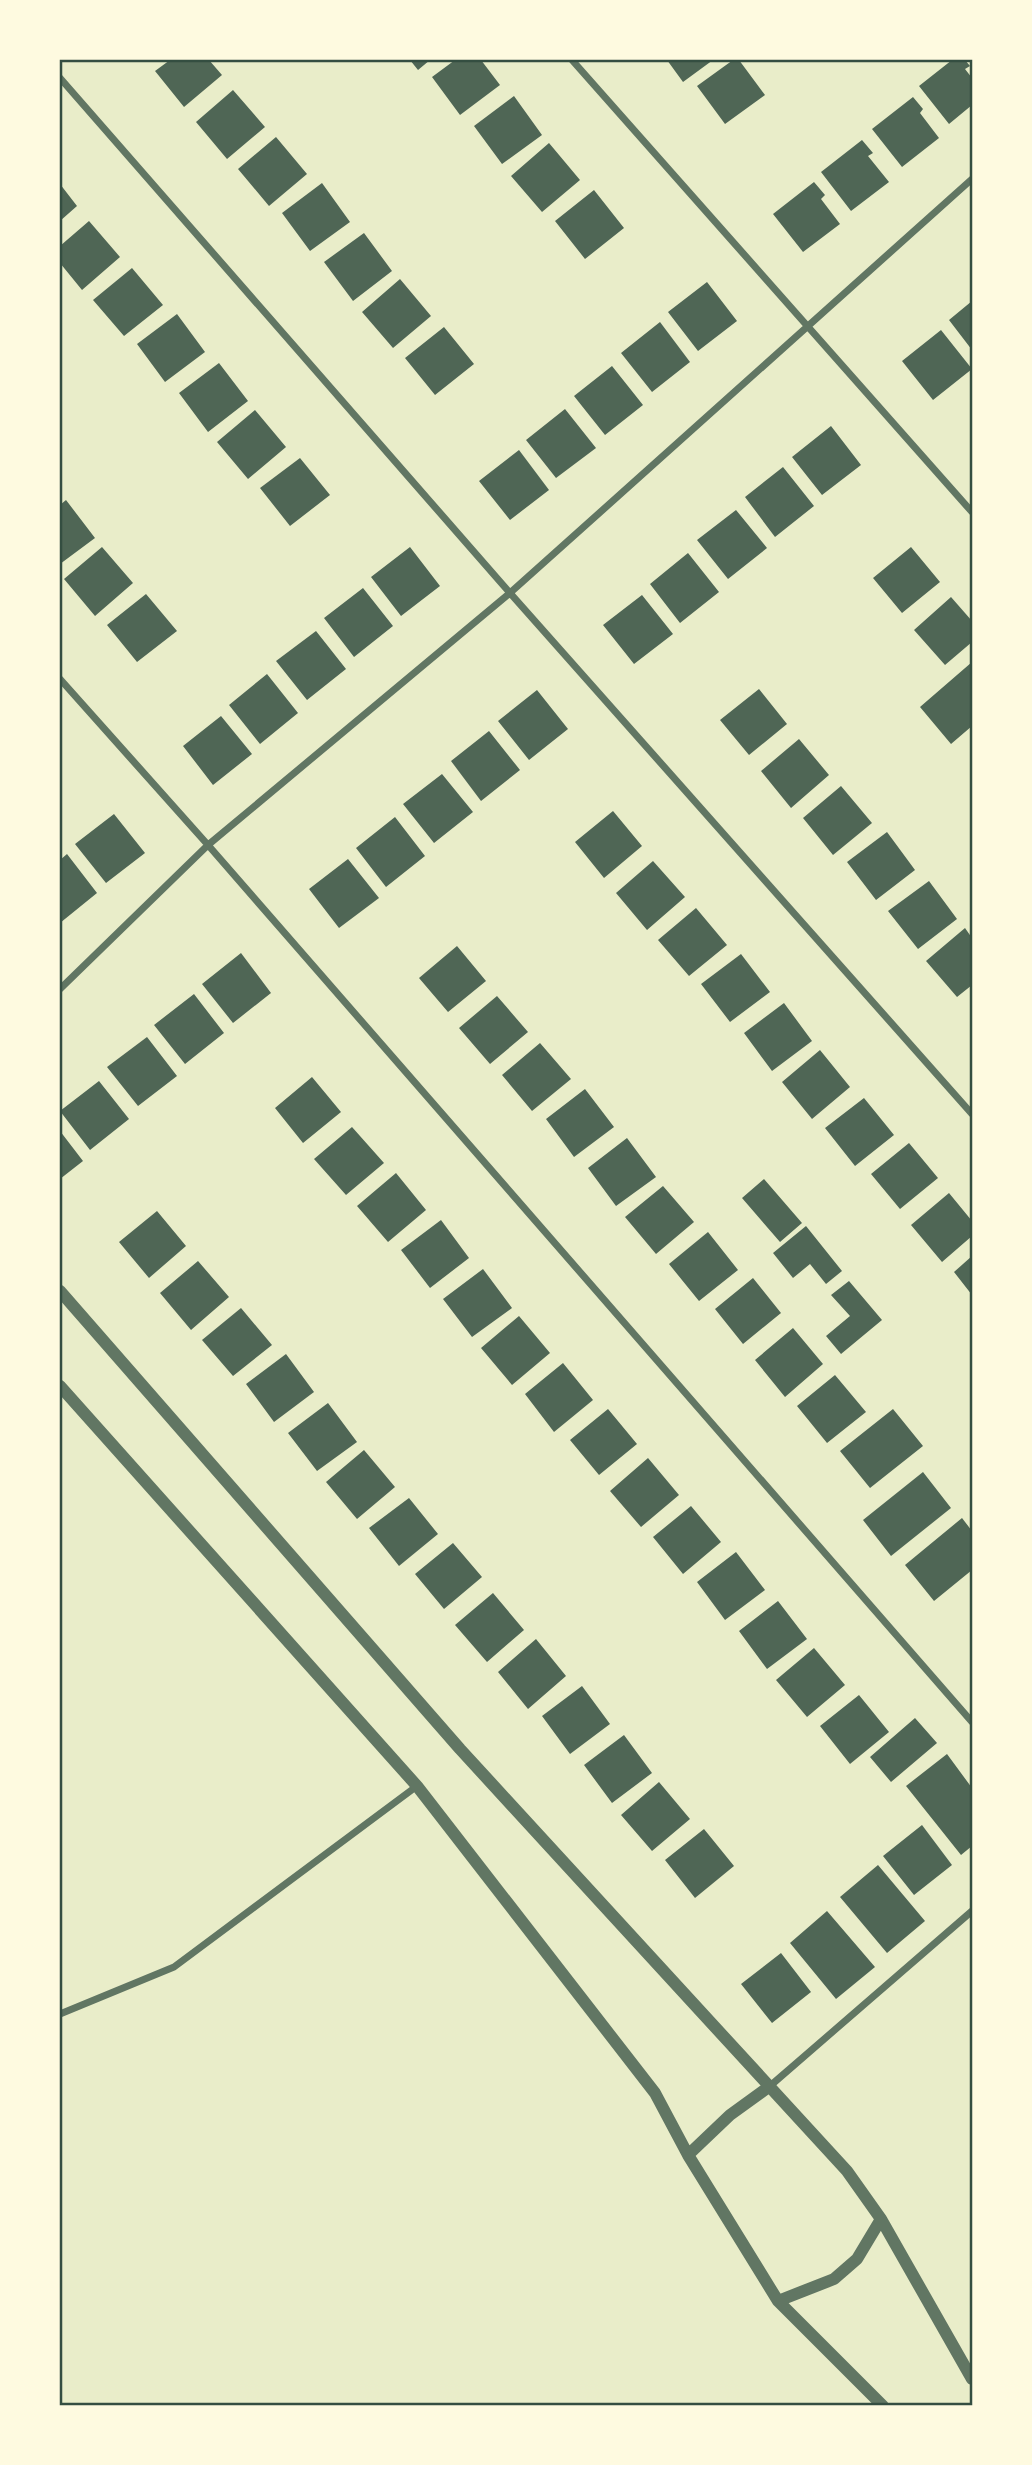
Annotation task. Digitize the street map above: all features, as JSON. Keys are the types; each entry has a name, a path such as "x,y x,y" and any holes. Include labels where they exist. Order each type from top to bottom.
{"street":[{"path":"572,60 972,512"},
{"path":"60,78 510,593 972,1114"},
{"path":"60,989 208,845 510,593 972,179"},
{"path":"60,679 208,845 972,1722"},
{"path":"60,1291 460,1749 848,2171 881,2218 972,2379"},
{"path":"60,1386 416,1786 655,2094 688,2155 778,2301 883,2406"},
{"path":"60,2014 174,1967 416,1786"},
{"path":"688,2155 730,2115 770,2086 972,1911"},
{"path":"778,2301 834,2279 856,2259 881,2218"}],"building":[{"path":"170,60 209,60 222,75 184,107 155,71"},
{"path":"410,60 430,60 418,70"},
{"path":"455,60 481,60 500,85 460,115 432,77"},
{"path":"667,60 713,60 683,82"},
{"path":"733,60 739,60 765,95 725,124 697,86"},
{"path":"952,60 965,60 970,66 965,69 972,78 972,105 949,124 919,86"},
{"path":"233,90 265,127 227,159 196,122"},
{"path":"514,96 542,135 502,164 474,126"},
{"path":"913,97 923,109 920,113 939,138 902,167 872,129"},
{"path":"276,137 307,174 269,206 238,169"},
{"path":"862,140 873,153 868,156 889,182 851,211 821,172"},
{"path":"549,143 580,180 542,212 511,176"},
{"path":"814,182 825,195 821,199 840,224 803,252 773,214"},
{"path":"322,183 350,222 310,251 282,213"},
{"path":"60,184 77,206 60,221"},
{"path":"594,190 624,228 585,259 555,221"},
{"path":"89,221 120,257 82,290 60,263 60,246"},
{"path":"364,233 392,271 353,301 324,262"},
{"path":"132,268 163,305 124,336 93,300"},
{"path":"400,279 431,316 393,348 362,312"},
{"path":"707,282 737,321 698,351 668,312"},
{"path":"972,301 972,350 949,320"},
{"path":"177,314 205,352 165,382 137,344"},
{"path":"660,322 690,362 652,392 621,353"},
{"path":"444,327 474,364 435,395 405,358"},
{"path":"941,330 972,369 933,400 902,361"},
{"path":"219,363 248,401 208,432 179,393"},
{"path":"612,366 643,405 605,435 574,396"},
{"path":"565,409 596,448 556,478 526,440"},
{"path":"255,410 286,447 248,479 217,442"},
{"path":"831,426 861,465 822,495 792,457"},
{"path":"519,450 549,490 510,520 479,481"},
{"path":"300,458 330,495 290,526 260,488"},
{"path":"783,467 814,506 775,537 745,497"},
{"path":"66,500 95,538 60,564 60,505"},
{"path":"736,510 767,548 728,579 697,540"},
{"path":"102,547 133,583 95,616 64,579"},
{"path":"410,547 440,586 401,616 371,577"},
{"path":"911,547 940,582 902,613 873,578"},
{"path":"688,553 719,592 680,623 650,584"},
{"path":"363,588 393,626 354,657 324,618"},
{"path":"146,594 177,631 137,662 107,625"},
{"path":"642,595 673,634 634,664 603,625"},
{"path":"951,597 972,621 972,642 945,665 914,630"},
{"path":"316,631 346,669 307,700 276,661"},
{"path":"972,662 972,726 951,744 920,707"},
{"path":"267,674 298,713 260,744 229,705"},
{"path":"759,689 787,724 749,755 720,720"},
{"path":"537,690 568,729 529,760 498,721"},
{"path":"221,716 252,754 213,785 183,746"},
{"path":"489,731 520,770 481,801 451,761"},
{"path":"799,739 829,775 791,808 761,771"},
{"path":"442,774 473,812 434,843 403,804"},
{"path":"841,786 872,823 833,855 803,818"},
{"path":"613,811 642,846 604,878 575,842"},
{"path":"114,814 145,853 106,883 75,844"},
{"path":"395,817 425,856 386,887 356,848"},
{"path":"887,832 915,870 876,900 847,862"},
{"path":"67,854 97,893 60,923 60,860"},
{"path":"348,859 379,898 339,928 309,889"},
{"path":"653,861 685,897 647,930 616,893"},
{"path":"929,881 957,919 918,949 888,911"},
{"path":"696,908 727,945 689,976 658,940"},
{"path":"965,928 972,938 972,985 957,997 926,961"},
{"path":"457,946 486,981 448,1012 419,978"},
{"path":"241,953 271,993 233,1023 202,984"},
{"path":"741,954 770,992 730,1022 701,984"},
{"path":"194,994 224,1033 185,1064 154,1025"},
{"path":"497,996 528,1032 490,1064 459,1028"},
{"path":"784,1003 812,1041 772,1071 744,1033"},
{"path":"147,1037 177,1076 138,1106 107,1067"},
{"path":"540,1043 571,1079 532,1111 502,1075"},
{"path":"820,1050 850,1087 812,1119 782,1082"},
{"path":"312,1077 341,1112 303,1143 275,1108"},
{"path":"99,1081 129,1119 90,1150 60,1111"},
{"path":"585,1089 614,1127 574,1157 546,1119"},
{"path":"864,1098 894,1135 855,1166 825,1128"},
{"path":"352,1127 384,1163 346,1195 314,1159"},
{"path":"60,1131 83,1161 60,1179"},
{"path":"627,1138 656,1177 616,1206 588,1168"},
{"path":"909,1143 938,1178 900,1209 871,1174"},
{"path":"396,1173 426,1210 388,1242 357,1206"},
{"path":"764,1179 802,1223 780,1242 742,1198"},
{"path":"663,1186 694,1222 656,1254 625,1217"},
{"path":"949,1193 972,1221 972,1236 942,1262 911,1225"},
{"path":"157,1211 186,1246 149,1278 119,1242"},
{"path":"441,1220 469,1258 430,1288 401,1250"},
{"path":"806,1226 842,1271 826,1284 810,1264 793,1278 773,1253"},
{"path":"708,1232 738,1270 699,1301 669,1264"},
{"path":"972,1256 972,1295 954,1272"},
{"path":"198,1261 229,1297 191,1330 160,1293"},
{"path":"483,1269 512,1308 472,1337 443,1299"},
{"path":"753,1278 781,1313 743,1344 715,1309"},
{"path":"849,1281 882,1320 841,1354 826,1336 850,1316 831,1295"},
{"path":"241,1308 272,1345 233,1376 202,1340"},
{"path":"519,1316 550,1353 512,1385 481,1348"},
{"path":"793,1328 823,1364 785,1397 755,1360"},
{"path":"286,1354 314,1392 274,1422 246,1384"},
{"path":"563,1363 593,1400 554,1432 525,1394"},
{"path":"835,1375 866,1412 827,1443 797,1406"},
{"path":"328,1403 357,1442 317,1471 288,1433"},
{"path":"608,1409 637,1444 599,1475 570,1440"},
{"path":"893,1409 923,1446 870,1488 840,1451"},
{"path":"364,1450 395,1487 357,1519 326,1482"},
{"path":"648,1458 679,1495 641,1527 610,1491"},
{"path":"923,1472 951,1508 891,1556 863,1520"},
{"path":"409,1498 438,1534 399,1566 369,1528"},
{"path":"691,1506 721,1542 683,1574 653,1537"},
{"path":"962,1518 972,1531 972,1570 934,1601 905,1565"},
{"path":"453,1543 482,1577 444,1609 415,1574"},
{"path":"736,1552 765,1590 725,1620 697,1582"},
{"path":"493,1593 524,1630 487,1662 455,1625"},
{"path":"778,1601 807,1639 767,1669 739,1631"},
{"path":"536,1639 566,1676 528,1709 498,1672"},
{"path":"814,1648 845,1685 807,1717 776,1680"},
{"path":"582,1686 610,1724 570,1754 542,1716"},
{"path":"859,1695 889,1732 850,1764 820,1726"},
{"path":"915,1718 937,1743 891,1782 870,1757"},
{"path":"624,1735 652,1773 612,1803 584,1765"},
{"path":"947,1754 972,1788 972,1846 961,1855 906,1786"},
{"path":"659,1782 690,1819 652,1851 621,1815"},
{"path":"922,1825 952,1865 914,1895 883,1856"},
{"path":"704,1829 734,1866 695,1898 665,1860"},
{"path":"878,1865 925,1921 887,1953 840,1897"},
{"path":"827,1911 875,1967 836,1999 790,1943"},
{"path":"781,1953 811,1992 772,2023 741,1984"}]}
